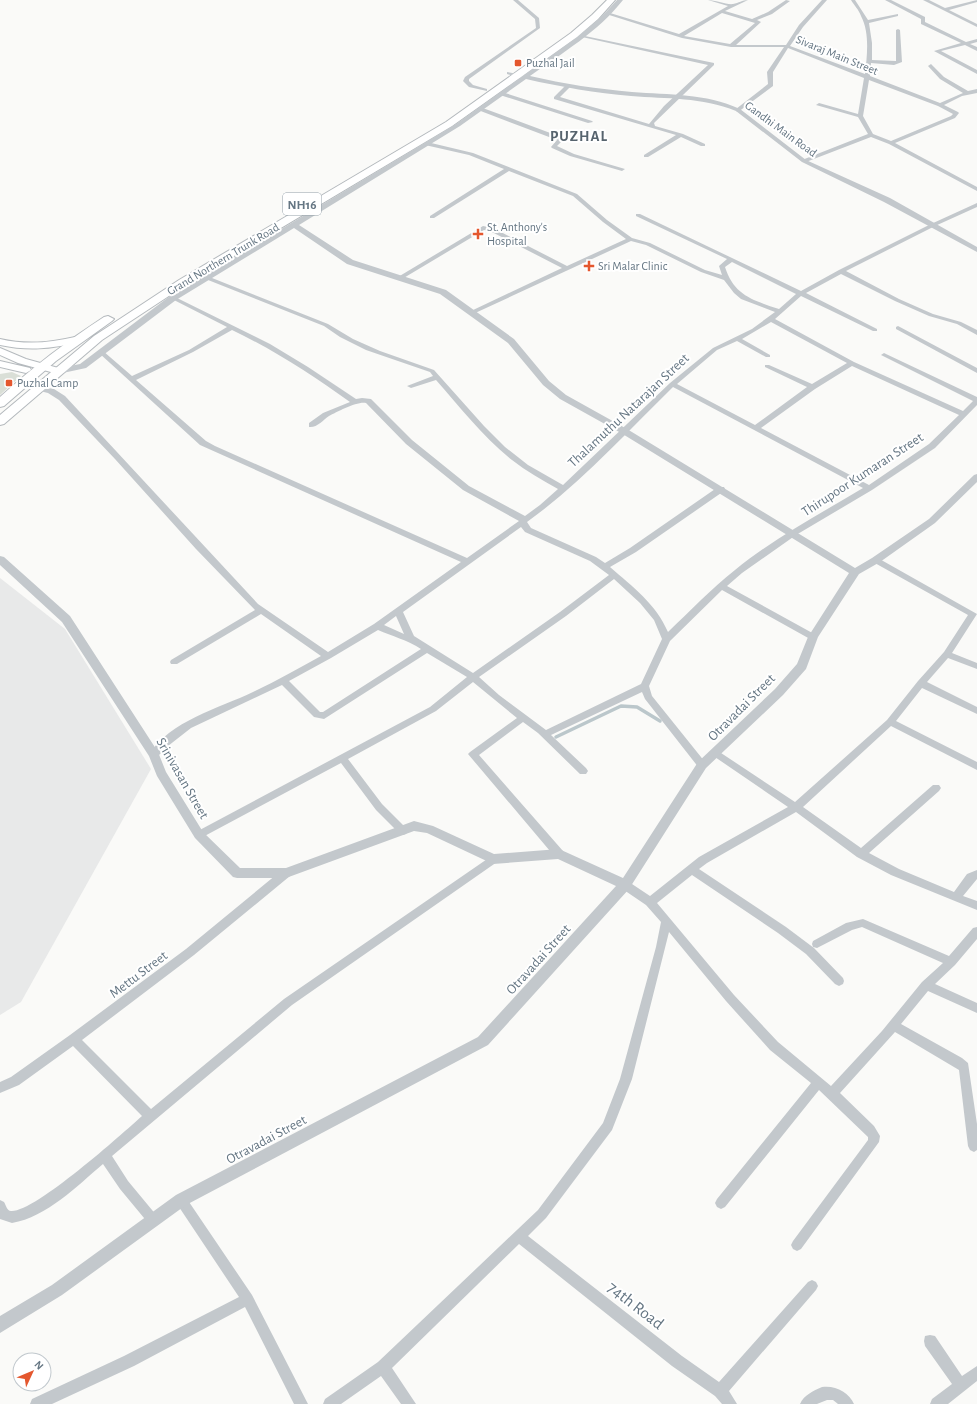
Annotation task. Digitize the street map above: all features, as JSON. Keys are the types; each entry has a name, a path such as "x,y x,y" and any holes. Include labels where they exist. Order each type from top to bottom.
{"highway":[{"name":"Grand Northern Trunk Road","path":"0,403 75,340 152,292 433,126 485,90 517,75 601,0"},
{"name":"Grand Northern Trunk Road","path":"0,421 39,388 54,373 98,338 146,305 449,124 574,35 595,17 611,0"}],"main road":[{"path":"0,342 22,347 56,345 75,340"},
{"path":"0,351 39,369"},
{"path":"0,364 39,369 54,373"}],"street":[{"path":"485,90 471,86 466,81 468,78 538,28 537,19 515,0"},
{"path":"54,373 83,366 173,298 205,277 427,144 502,94 517,75 582,36 608,14 620,0"},
{"path":"710,0 734,6"},
{"path":"680,36 721,11 745,0"},
{"path":"738,110 771,85 770,72 801,26 826,0"},
{"path":"853,0 867,22 869,33 868,78 860,116 871,135 891,143 977,189"},
{"path":"887,0 923,18 923,23 977,49"},
{"path":"925,0 977,26"},
{"path":"753,20 770,14 788,1"},
{"path":"945,10 977,1"},
{"path":"721,11 758,22 731,46"},
{"name":"Sivaraj Main Street","path":"608,14 680,36 731,46 787,46 940,105 956,113 953,117 891,143"},
{"path":"867,22 896,15"},
{"path":"971,23 977,21"},
{"path":"868,61 899,62 898,30"},
{"path":"582,36 712,64 666,107 651,123 651,126"},
{"path":"977,40 937,51 977,72"},
{"path":"931,66 940,76 967,93"},
{"name":"Gandhi Main Road","path":"517,75 568,86 632,94 678,96 714,101 738,110 804,161 887,200 977,250"},
{"path":"568,86 555,97 681,135 703,145"},
{"path":"940,105 967,93 977,91"},
{"path":"502,94 590,122"},
{"path":"819,105 860,116"},
{"path":"480,109 560,139 586,139"},
{"path":"646,156 681,135"},
{"path":"804,161 871,135"},
{"path":"560,139 554,147 572,155 622,169"},
{"path":"427,144 471,154 575,195 605,221 630,239 648,244 703,271 725,278"},
{"path":"432,217 509,168"},
{"name":"Thalamuthu Natarajan Street","path":"154,755 171,738 195,721 210,713 254,695 283,680 328,656 377,626 523,521 563,488 672,384 704,357 736,338 754,330 802,293 841,271 933,225 977,206"},
{"path":"970,209 977,212"},
{"path":"638,215 732,258 875,330"},
{"path":"294,224 350,262 443,292 473,312 511,341 546,382 563,397 624,431 721,489 855,572"},
{"path":"400,278 483,228 491,229 567,268"},
{"path":"473,312 630,239"},
{"path":"732,258 722,266 725,278 736,293 744,299 780,311"},
{"path":"841,271 897,300 931,315 959,323 977,333"},
{"path":"205,277 326,325 344,337 396,359 432,371 484,430 513,458 540,476 563,488"},
{"path":"173,298 268,345 306,368 355,402"},
{"path":"770,319 852,364 963,414"},
{"path":"132,379 191,351 232,327"},
{"path":"898,328 977,371"},
{"path":"736,338 768,356"},
{"path":"101,352 203,443 467,561"},
{"path":"884,355 977,400"},
{"path":"756,428 812,387 852,364"},
{"path":"768,366 812,387"},
{"path":"411,386 437,377"},
{"path":"672,384 869,488"},
{"path":"39,388 51,391 62,398 118,457 199,547 260,610 328,656"},
{"path":"312,425 326,415 355,402 362,400 368,401 409,442 466,488 522,518 524,526 528,530 593,559 605,567 643,601 658,619 666,639 645,686 544,734"},
{"name":"Thirupoor Kumaran Street","path":"666,639 740,571 793,533 869,488 932,446 977,400"},
{"name":"Otravadai Street","path":"0,1325 57,1290 181,1200 483,1041 625,885 702,765 779,692 802,666 813,637 855,572 876,560 932,521 977,477"},
{"path":"605,567 634,550 721,489"},
{"name":"Srinivasan Street","path":"0,559 66,619 154,755 161,773 199,835 237,873 286,873 414,826 429,829 493,859"},
{"path":"650,902 703,860 796,807 890,722 921,683 947,654 975,611 876,560"},
{"path":"199,835 433,709 473,677 563,614 614,575"},
{"path":"722,586 813,637"},
{"path":"174,662 260,610"},
{"path":"398,610 410,638"},
{"path":"377,626 400,636 410,638 473,677 544,734 583,770"},
{"path":"283,680 317,715 324,716 427,649"},
{"path":"947,654 977,666"},
{"path":"921,683 977,711"},
{"path":"645,686 648,697 702,765"},
{"path":"524,718 473,754 559,854 625,885 650,902 730,998 774,1046 832,1093 870,1130 874,1136 873,1142 797,1245"},
{"path":"890,722 977,766"},
{"path":"715,753 796,807 861,854 895,872 977,906"},
{"path":"342,758 379,807 403,830"},
{"path":"861,854 936,788"},
{"path":"0,1206 4,1214 8,1217 22,1215 58,1194 288,1002 493,859 559,854"},
{"path":"691,869 782,930 810,951 839,981"},
{"name":"Mettu Street","path":"0,1088 15,1081 74,1039 190,952 286,873"},
{"path":"956,897 971,877 977,874"},
{"path":"330,1404 383,1367 542,1214 608,1126 626,1079 661,947 666,921"},
{"path":"817,944 850,926 863,923 951,962"},
{"path":"832,1093 894,1026 926,985 951,962 977,930"},
{"path":"926,985 977,1008"},
{"path":"894,1026 958,1062 964,1067 974,1146"},
{"path":"74,1039 151,1117"},
{"path":"721,1203 818,1083"},
{"path":"105,1156 124,1185 153,1220"},
{"path":"181,1200 248,1299 301,1404"},
{"name":"74th Road","path":"519,1236 677,1361 720,1391 730,1404"},
{"path":"720,1391 812,1286"},
{"path":"37,1404 129,1361 248,1299"},
{"path":"930,1341 961,1386"},
{"path":"383,1367 409,1404"},
{"path":"937,1404 977,1373"},
{"path":"807,1404 817,1395 828,1393 838,1395 847,1404"}],"shaded area":[{"path":"12,372 21,376 0,395 0,374"},
{"path":"0,578 65,629 151,769 21,1002 0,1015"}],"waterway":[{"path":"556,737 621,706 637,707 660,721"}],"place":[{"name":"Puzhal Jail","path":"518,63"},
{"name":"St. Anthony's Hospital","path":"478,234"},
{"name":"Sri Malar Clinic","path":"589,266"},
{"name":"Puzhal Camp","path":"9,383"}],"district":[{"name":"PUZHAL","path":"579,136"}]}
